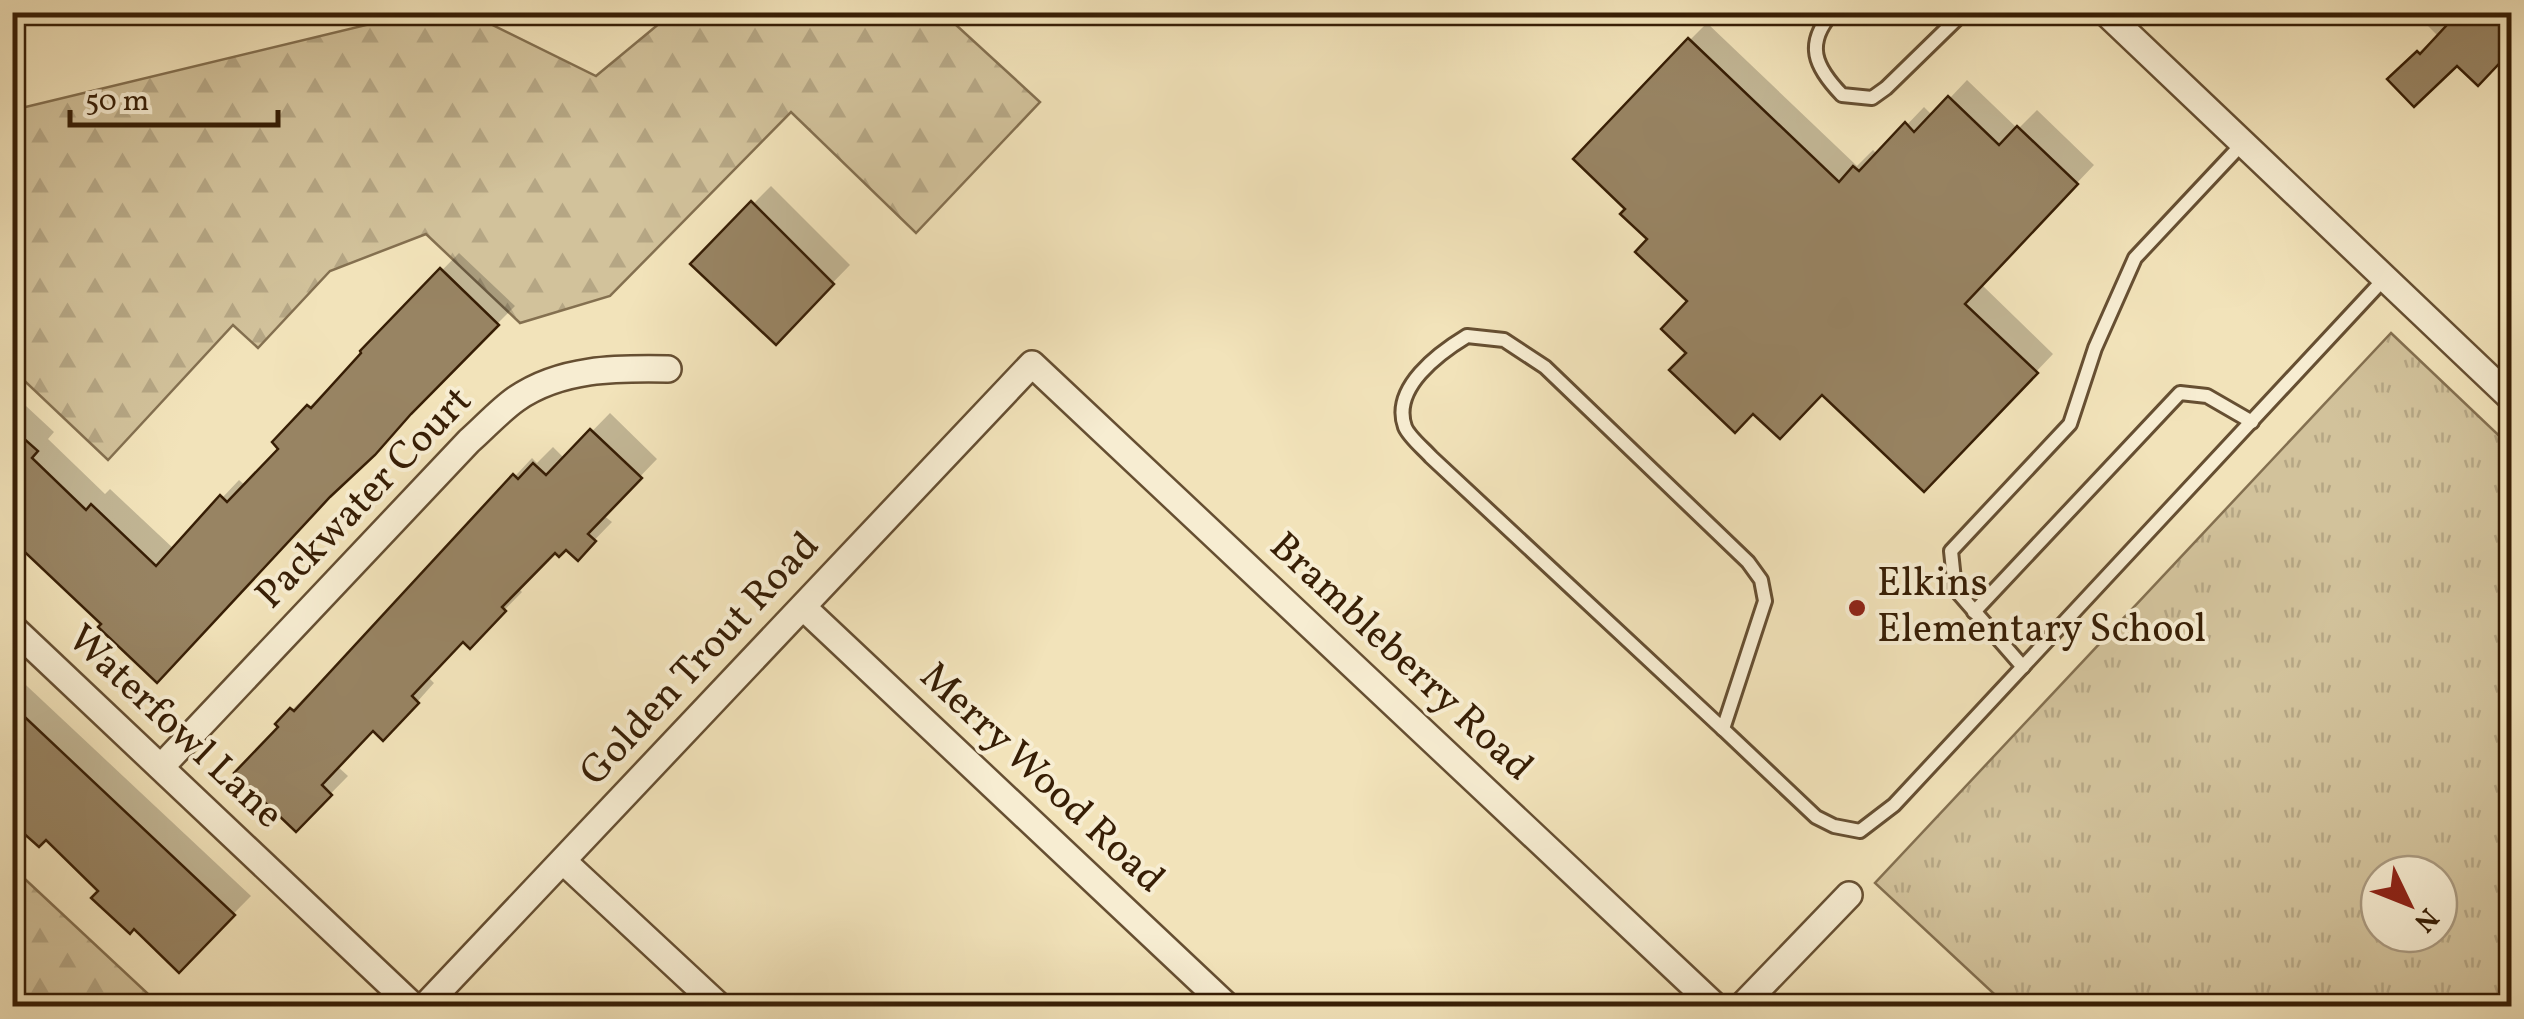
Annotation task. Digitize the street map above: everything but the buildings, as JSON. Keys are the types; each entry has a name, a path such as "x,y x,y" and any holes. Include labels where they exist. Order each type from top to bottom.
{"street":[{"path":"2105,12 2512,399"},
{"name":"Golden Trout Road","path":"424,1006 1032,364"},
{"name":"Brambleberry Road","path":"1032,364 1716,1006"},
{"name":"Packwater Court","path":"160,767 468,441 517,398 551,382 601,368 668,369"},
{"name":"Merry Wood Road","path":"803,607 1228,1006"},
{"name":"Waterfowl Lane","path":"12,627 414,1006"},
{"path":"563,860 718,1006"},
{"path":"1742,1006 1848,894"}],"lane":[{"path":"1834,12 1815,38 1816,58 1842,96 1872,98 1964,12"},
{"path":"2023,667 1955,589 1951,551 2070,424 2095,348 2136,258 2242,144"},
{"path":"1723,729 1765,602 1761,580 1748,562 1545,367 1504,340 1467,336 1436,355 1404,396 1406,427 1431,457 1816,817 1834,826 1860,831 1894,805 2384,280"},
{"path":"1974,612 2180,392 2207,396 2252,422"}],"green space":[{"path":"420,12 468,13 596,76 672,13 943,13 1040,102 916,233 791,112 610,296 520,323 426,234 330,271 258,348 233,325 108,460 13,370 13,110"},
{"path":"2391,333 2511,447 2511,1006 2007,1006 1875,883"},
{"path":"12,867 161,1006 13,1006"}],"place":[{"name":"Elkins Elementary School","path":"1857,608"}]}
